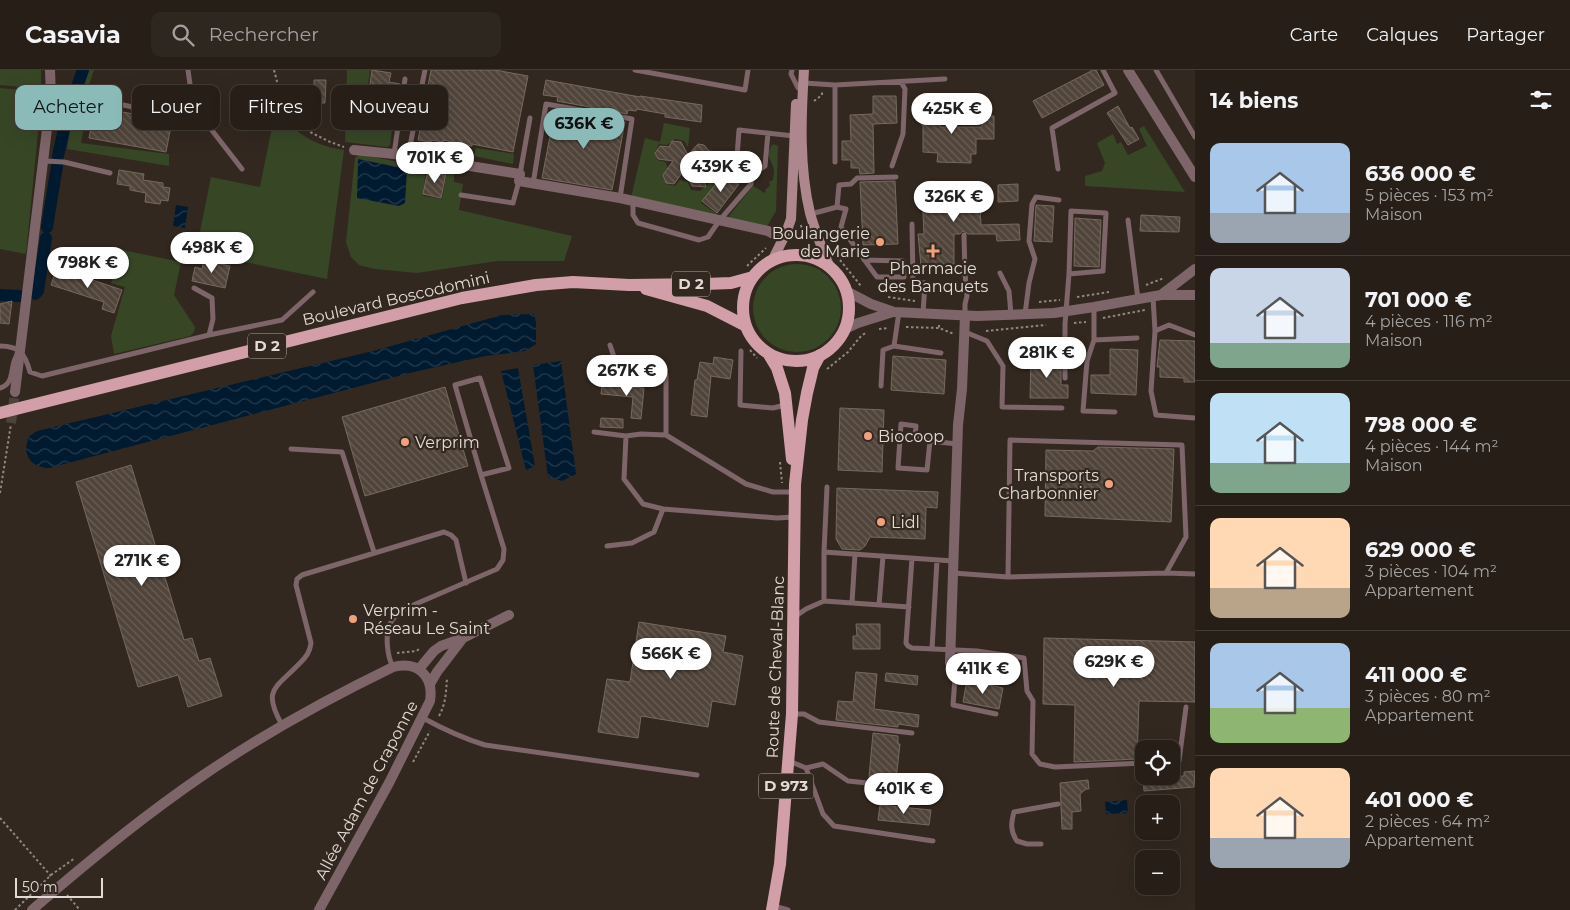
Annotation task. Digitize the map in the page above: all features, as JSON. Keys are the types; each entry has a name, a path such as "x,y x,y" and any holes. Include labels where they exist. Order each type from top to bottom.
{"main road":[{"path":"798,70 804,164 810,215 830,268"},
{"path":"772,261 779,237 791,219 794,184 794,136 800,86 804,70"},
{"path":"796,255 820,261 830,268 837,275 846,291 849,304 845,329 839,340 820,355 808,360 794,361 765,358 746,326 744,316 744,296 753,277 761,268 772,261 796,255"},
{"name":"Boulevard Boscodomini","path":"0,413 479,294 536,285 573,282 725,284 753,277"},
{"name":"Boulevard Boscodomini","path":"629,284 707,306 746,326"},
{"name":"D 973","path":"795,488 802,420 807,393 813,368 820,355"},
{"name":"D 973","path":"765,358 777,368 784,393 795,488"},
{"name":"Route de Cheval-Blanc","path":"773,908 780,864 792,714 795,488"}],"street":[{"path":"15,392 44,161 51,96 50,70"},
{"path":"1128,70 1195,177"},
{"path":"354,150 408,156 519,178 533,184 620,198 768,231 779,237"},
{"path":"1157,295 1195,269"},
{"path":"846,291 871,304 897,312 964,316 1066,311 1138,300 1157,295 1195,295"},
{"path":"845,329 858,323 897,312"},
{"path":"950,663 957,444 962,389 964,316"},
{"path":"32,910 114,842 202,776 282,726 342,692 393,668 400,666 419,669 434,651 441,646 463,638 509,614"},
{"path":"430,684 463,638"},
{"name":"Allée Adam de Craponne","path":"319,910 389,784 423,718 432,692 427,677 419,669"}],"lane":[{"path":"188,70 190,85"},
{"path":"408,156 425,70"},
{"path":"635,70 745,90 748,70"},
{"path":"792,70 792,74 800,86 945,79"},
{"path":"1058,169 1052,128 1116,93 1103,70"},
{"path":"1156,70 1195,137"},
{"path":"394,154 405,79"},
{"path":"892,166 904,134 905,89 901,82"},
{"path":"835,85 835,162"},
{"path":"533,184 546,104 632,119 620,198"},
{"path":"461,195 513,203 530,118"},
{"path":"212,130 242,169"},
{"path":"633,201 633,215 638,223 699,240 708,237 719,221 751,184 752,174 737,157 739,130 794,136"},
{"path":"752,174 766,166 768,133"},
{"path":"44,161 64,162 110,172"},
{"path":"837,207 839,185 851,184 857,178 896,177"},
{"path":"1025,314 1029,283 1035,259 1029,241 1032,204 1036,197 1059,200"},
{"path":"810,215 821,210 837,207 846,209 841,227 864,260 877,277 904,277 903,261 864,260"},
{"path":"1065,378 1065,324 1071,211 1106,213 1103,271 1069,274"},
{"path":"1128,220 1138,300"},
{"path":"912,224 913,282 925,283 922,314"},
{"path":"964,235 967,296 964,304 964,316"},
{"path":"1000,273 1009,291 1011,315"},
{"path":"194,288 212,298 213,319 210,335"},
{"path":"0,346 10,346 20,351 27,360 30,372 42,376 210,335 282,320 313,292"},
{"path":"1157,295 1153,308 1155,331 1151,391 1156,415 1195,418"},
{"path":"1094,307 1094,340 1087,360 1083,411 1115,412"},
{"path":"894,346 897,312"},
{"path":"1155,331 1170,325 1195,335"},
{"path":"964,332 987,341 1003,366 1002,407 1062,408"},
{"path":"1094,340 1138,338"},
{"path":"610,345 616,363 645,374 666,375 666,435"},
{"path":"881,386 884,350 894,346 941,352"},
{"path":"0,388 4,388 11,378 14,359 20,351"},
{"path":"741,351 740,405 772,408 785,405"},
{"path":"393,668 388,655 390,622 404,609 497,569 503,560 504,549 481,474 455,386 480,378 509,468 481,474"},
{"path":"930,441 927,470 898,468 902,424 916,426 915,436 930,441 957,444"},
{"path":"594,432 626,436 641,434 666,435 746,484 774,492 795,488"},
{"path":"626,436 624,479 643,504 663,509 777,518 795,517"},
{"path":"1008,577 1010,440 1182,445 1186,537 1166,574"},
{"path":"292,449 342,452 374,552"},
{"path":"824,601 827,487"},
{"path":"607,546 632,543 654,532 663,509"},
{"path":"282,726 274,708 272,700 273,691 306,656 311,643 296,585 297,579 302,575 444,532 456,540 466,583"},
{"path":"824,552 953,561"},
{"path":"852,603 856,554"},
{"path":"879,605 883,556"},
{"path":"912,558 906,642 908,646 1024,658 1027,691 1033,701 1032,754 1040,764 1055,767 1135,763"},
{"path":"932,649 937,560"},
{"path":"953,573 1008,577 1195,574"},
{"path":"793,618 806,609 824,601 909,607"},
{"path":"950,663 955,678 953,705 996,714"},
{"path":"1180,753 1186,707"},
{"path":"792,714 804,714 819,722 912,732"},
{"path":"423,718 463,738 485,744 697,774"},
{"path":"789,761 806,768 823,764 848,781 936,790"},
{"path":"806,768 823,814 834,826 933,841"},
{"path":"1041,844 1027,844 1017,841 1013,834 1011,822 1014,812 1058,804"},
{"path":"773,908 788,910"}],"path":[{"path":"274,70 284,108 310,132 328,141 354,150"},
{"path":"812,102 822,95 822,84"},
{"path":"742,268 779,237"},
{"path":"836,256 863,288"},
{"path":"1136,287 1168,277 1173,273 1180,280"},
{"path":"1027,302 1111,292"},
{"path":"880,296 923,302"},
{"path":"875,329 896,327 939,328 953,334 1087,322 1153,308"},
{"path":"939,328 940,315"},
{"path":"824,372 848,352 861,336 867,332"},
{"path":"746,346 765,358"},
{"path":"0,493 11,423"},
{"path":"0,818 80,910"}],"green space":[{"path":"0,70 41,70 41,85 0,85"},
{"path":"89,70 94,70 89,85 84,85"},
{"path":"347,70 370,70 368,85 347,85"},
{"path":"0,88 15,89 15,130 38,130 26,254 0,249"},
{"path":"664,123 690,128 688,147 684,141 675,139 667,145 659,144 655,152 657,160 665,162 668,168 663,175 666,184 675,186 680,180 688,182 691,190 700,191 708,184 704,175 708,170 716,172 725,161 731,167 701,203 720,216 631,198 645,138 660,142"},
{"path":"1144,126 1185,192 1085,186 1085,176 1102,171 1105,163 1097,143 1113,134 1117,144 1121,142 1128,155 1147,146 1139,129"},
{"path":"70,130 83,130 81,143 169,154 169,166 67,149"},
{"path":"271,130 297,130 320,144 344,150 327,279 196,252 211,177 260,187"},
{"path":"345,130 392,130 390,145 387,147 345,142"},
{"path":"773,144 778,146 776,211 766,228 729,219 729,216 753,186 765,193 766,189 770,186 769,182 773,180 774,172 769,152"},
{"path":"476,148 514,154 513,164 474,156"},
{"path":"420,151 467,152 466,164 422,156"},
{"path":"360,154 426,168 423,196 442,199 447,172 454,172 454,182 463,184 459,210 572,236 564,261 497,261 417,273 375,269 359,265 351,257 346,242 355,158"},
{"path":"122,250 181,262 174,295 195,327 194,332 190,336 114,354 111,336 125,287 111,283"},
{"path":"797,264 814,268 828,277 837,291 841,308 837,325 828,339 814,348 797,352 780,348 766,339 757,325 753,308 757,291 766,277 780,268"}],"water":[{"path":"358,159 407,169 405,203 399,206 357,198"},
{"path":"176,205 188,207 185,228 173,226"},
{"path":"534,314 536,344 525,351 485,356 414,372 49,468 41,467 34,463 27,454 28,437 37,431 373,351 502,315"},
{"path":"561,361 576,474 562,481 548,477 533,365"},
{"path":"518,368 535,466 526,470 501,371"},
{"path":"1127,800 1128,813 1106,814 1105,802"}],"building":[{"path":"372,70 391,73 389,82 400,84 400,85 370,85"},
{"path":"431,70 495,70 528,76 513,152 443,140 443,142 431,140 431,142 418,140 420,130 448,130 448,85 428,85"},
{"path":"1096,70 1104,85 1042,118 1033,101"},
{"path":"314,80 326,80 325,103 321,103 321,85 314,85"},
{"path":"546,80 640,97 702,105 701,122 665,117 665,114 637,109 636,111 628,110 627,114 557,101 558,97 543,95"},
{"path":"873,96 896,96 897,123 873,124 874,173 860,174 859,168 851,168 851,160 842,160 842,141 851,141 850,115 873,114"},
{"path":"940,99 940,127 982,127 982,116 994,116 994,139 976,139 976,154 971,154 971,163 937,162 938,153 923,152 921,100"},
{"path":"1118,106 1130,128 1132,127 1139,139 1128,145 1107,113"},
{"path":"555,110 625,122 612,190 542,178"},
{"path":"122,112 132,114 132,130 170,130 166,152 89,138 91,130 122,130"},
{"path":"672,141 681,142 688,155 698,144 704,145 709,151 716,152 718,159 715,166 699,165 706,187 692,186 684,170 674,184 666,183 663,175 673,161 658,159 655,153 660,146 669,147"},
{"path":"119,170 144,174 143,180 163,183 163,187 170,188 168,201 161,200 160,204 145,202 146,193 130,190 130,186 117,184"},
{"path":"428,170 446,173 441,198 423,194"},
{"path":"725,173 739,184 717,213 702,201"},
{"path":"895,181 898,244 863,245 860,182"},
{"path":"1018,184 1018,201 998,202 998,185"},
{"path":"971,186 979,190 981,225 1019,224 1020,240 997,241 996,234 968,234 963,231 960,234 954,234 954,264 921,266 918,234 924,234 922,194 927,188"},
{"path":"1036,205 1054,206 1052,242 1034,241"},
{"path":"1141,215 1180,217 1179,232 1140,231"},
{"path":"1075,218 1101,220 1099,267 1074,266"},
{"path":"204,260 230,266 225,288 192,281 195,267 202,269"},
{"path":"57,268 122,290 114,313 102,309 104,302 51,285"},
{"path":"12,301 9,324 0,323 0,304"},
{"path":"1160,340 1195,341 1195,382 1184,382 1184,378 1160,377 1160,367 1157,367"},
{"path":"1110,349 1138,350 1136,395 1091,393 1091,375 1110,375"},
{"path":"893,356 946,360 944,394 891,390"},
{"path":"714,357 733,360 730,379 711,376 707,417 691,415 695,380 697,380 700,362 713,364"},
{"path":"1031,358 1061,358 1061,385 1068,385 1068,398 1030,398"},
{"path":"602,384 644,388 641,419 631,418 633,397 601,394"},
{"name":"Verprim","path":"445,387 468,466 365,496 342,417"},
{"path":"840,408 884,410 882,472 838,470"},
{"path":"601,418 623,419 623,428 600,427"},
{"name":"Transports Charbonnier","path":"1098,447 1174,449 1171,522 1045,516 1046,450 1093,451"},
{"path":"131,465 184,640 192,638 199,661 210,658 222,696 188,707 178,675 138,687 76,482"},
{"name":"Lidl","path":"837,488 938,492 937,508 926,507 925,539 870,537 865,546 860,550 842,549 836,539"},
{"path":"639,622 726,636 723,652 743,656 735,705 712,701 708,727 641,716 638,738 598,732 607,679 630,682"},
{"path":"856,624 880,624 880,649 853,649 853,636 857,636"},
{"path":"1044,638 1195,642 1195,702 1139,701 1135,759 1074,762 1075,705 1043,704"},
{"path":"856,672 877,674 874,709 919,715 918,727 898,724 898,727 836,720 838,701 853,702"},
{"path":"886,673 918,676 917,685 885,681"},
{"path":"967,680 1003,688 999,709 963,702"},
{"path":"873,733 898,736 898,744 900,744 896,780 869,777"},
{"path":"1195,771 1194,787 1144,791 1144,785 1180,785 1180,776 1184,776 1184,772"},
{"path":"1088,780 1089,789 1080,794 1081,811 1072,812 1072,829 1062,829 1060,783"},
{"path":"880,805 931,810 929,825 878,820"}],"waterway":[{"path":"58,156 67,115 83,70"},
{"path":"47,227 57,166"},
{"path":"35,294 38,291 46,238"},
{"path":"0,295 19,296"}],"tunnel":[{"path":"11,423 15,392"}],"place":[{"name":"Boulangerie de Marie","path":"880,242"},
{"name":"Pharmacie des Banquets","path":"933,251"},
{"name":"Biocoop","path":"868,436"},
{"name":"Verprim","path":"405,442"},
{"name":"Transports Charbonnier","path":"1109,484"},
{"name":"Lidl","path":"881,522"},
{"name":"Verprim - Réseau Le Saint","path":"353,619"}]}
